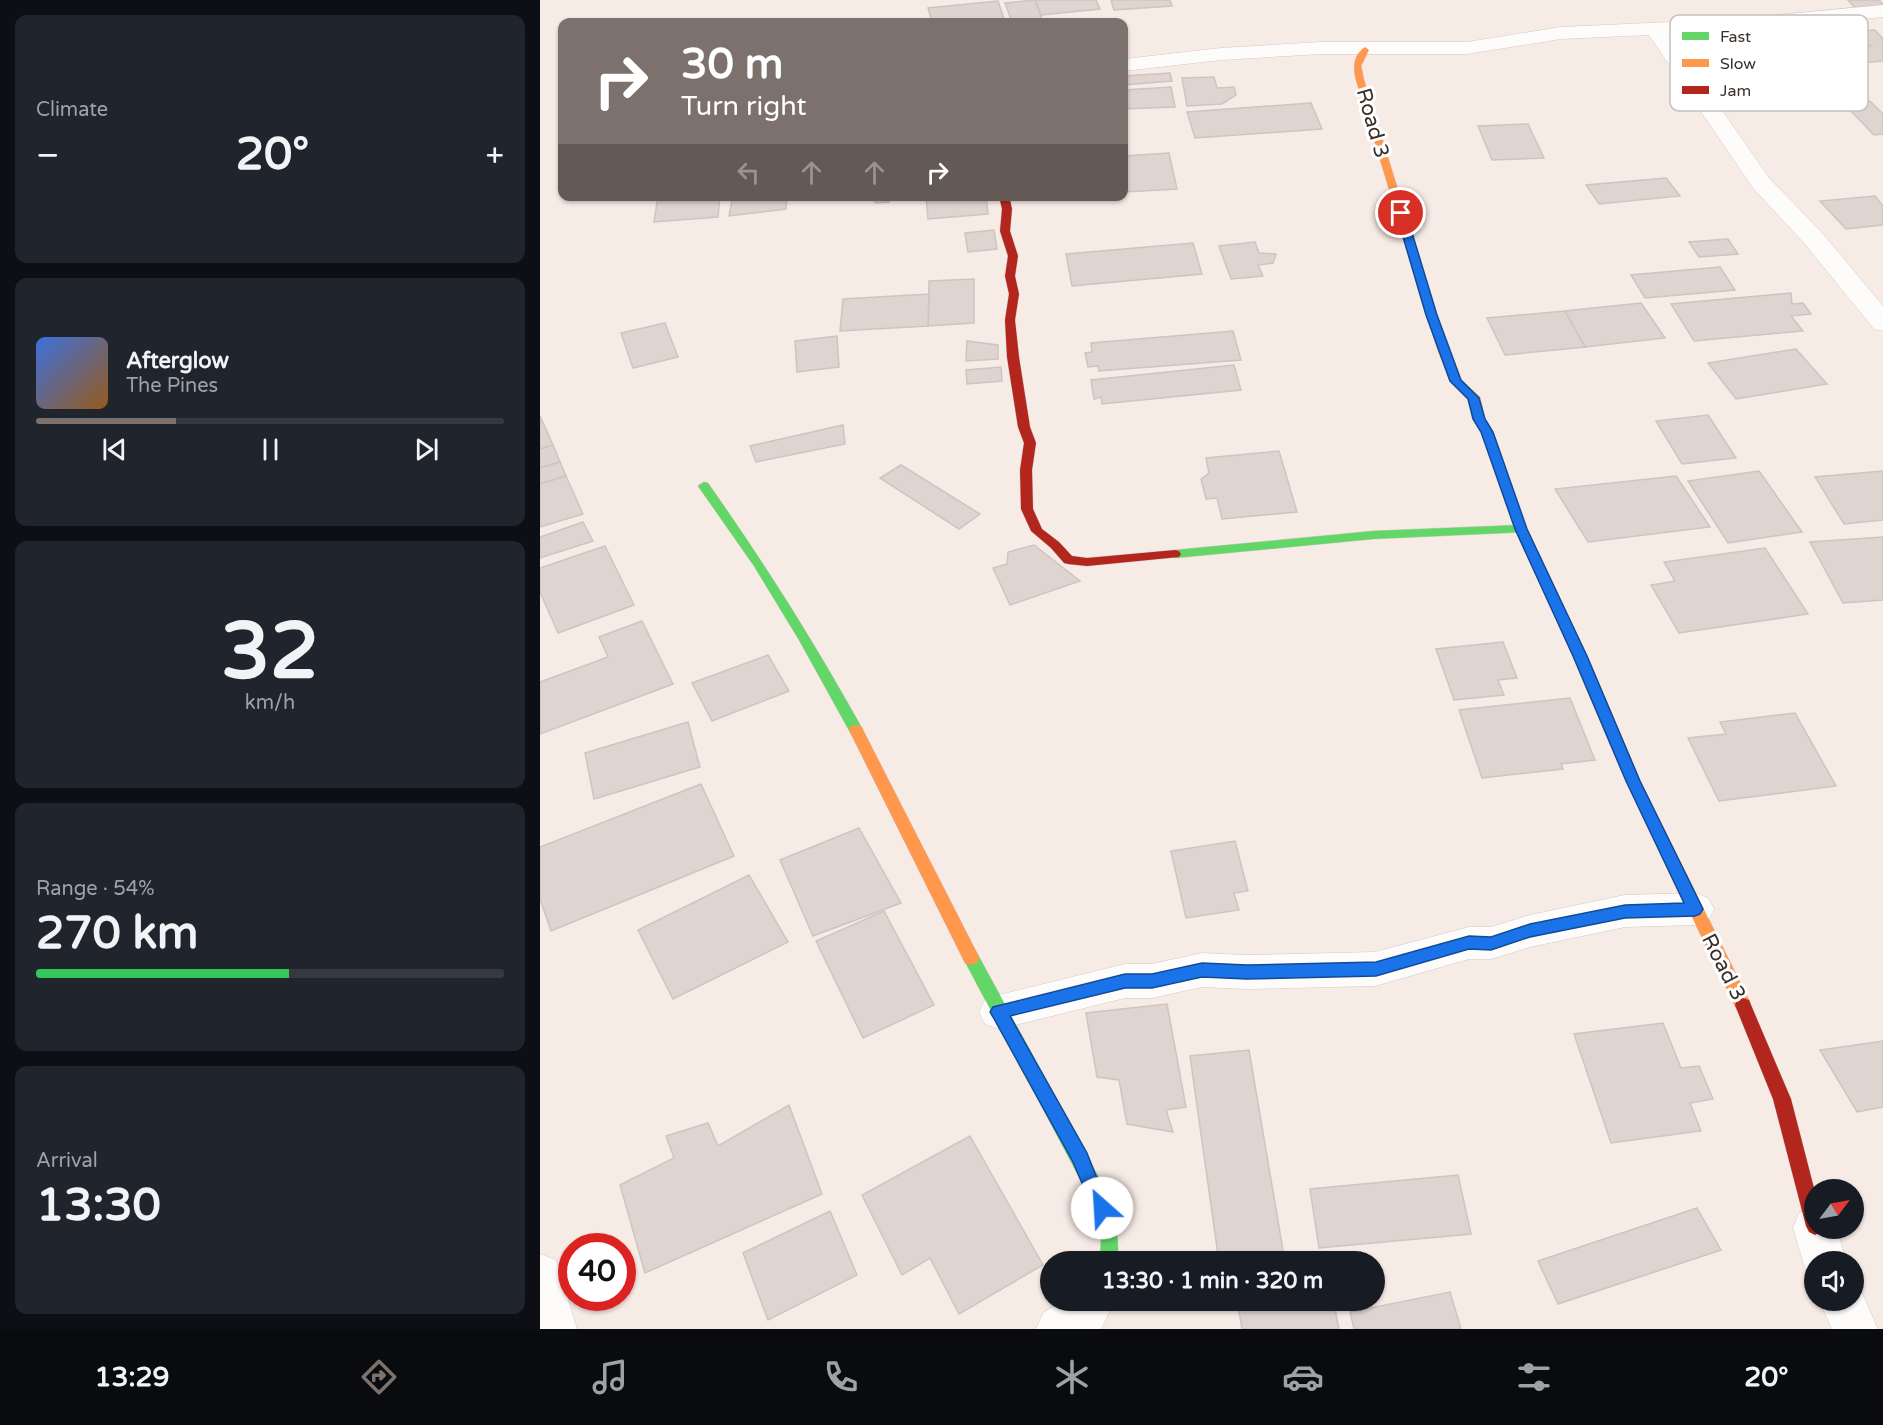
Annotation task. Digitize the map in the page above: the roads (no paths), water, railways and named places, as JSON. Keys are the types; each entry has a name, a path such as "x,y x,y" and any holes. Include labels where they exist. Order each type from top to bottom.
{"street":[{"path":"1835,15 1883,11"},
{"path":"1128,65 1321,48 1365,50 1467,48 1561,33 1670,29"},
{"path":"1656,30 1670,50"},
{"name":"Road 3","path":"1365,50 1357,66 1360,80 1431,315 1456,381 1473,398 1521,529 1580,656 1633,781 1741,1000 1782,1099 1804,1184"},
{"path":"1712,111 1761,183 1814,239 1883,323"},
{"path":"1005,201 1007,209 1005,231 1013,256 1011,276 1014,294 1010,320 1013,357 1024,427 1030,443 1026,470 1027,509 1037,531 1055,545 1068,560 1087,562 1373,535 1521,529"},
{"path":"704,486 758,563 805,638 876,767 942,906 1097,1192 1110,1239 1109,1251"},
{"path":"999,1012 1125,981 1152,981 1202,970 1247,972 1376,969 1469,943 1491,943 1530,931 1625,911 1695,909"},
{"path":"540,1276 554,1329"},
{"path":"1059,1329 1086,1311"},
{"path":"1847,1311 1855,1329"}]}
